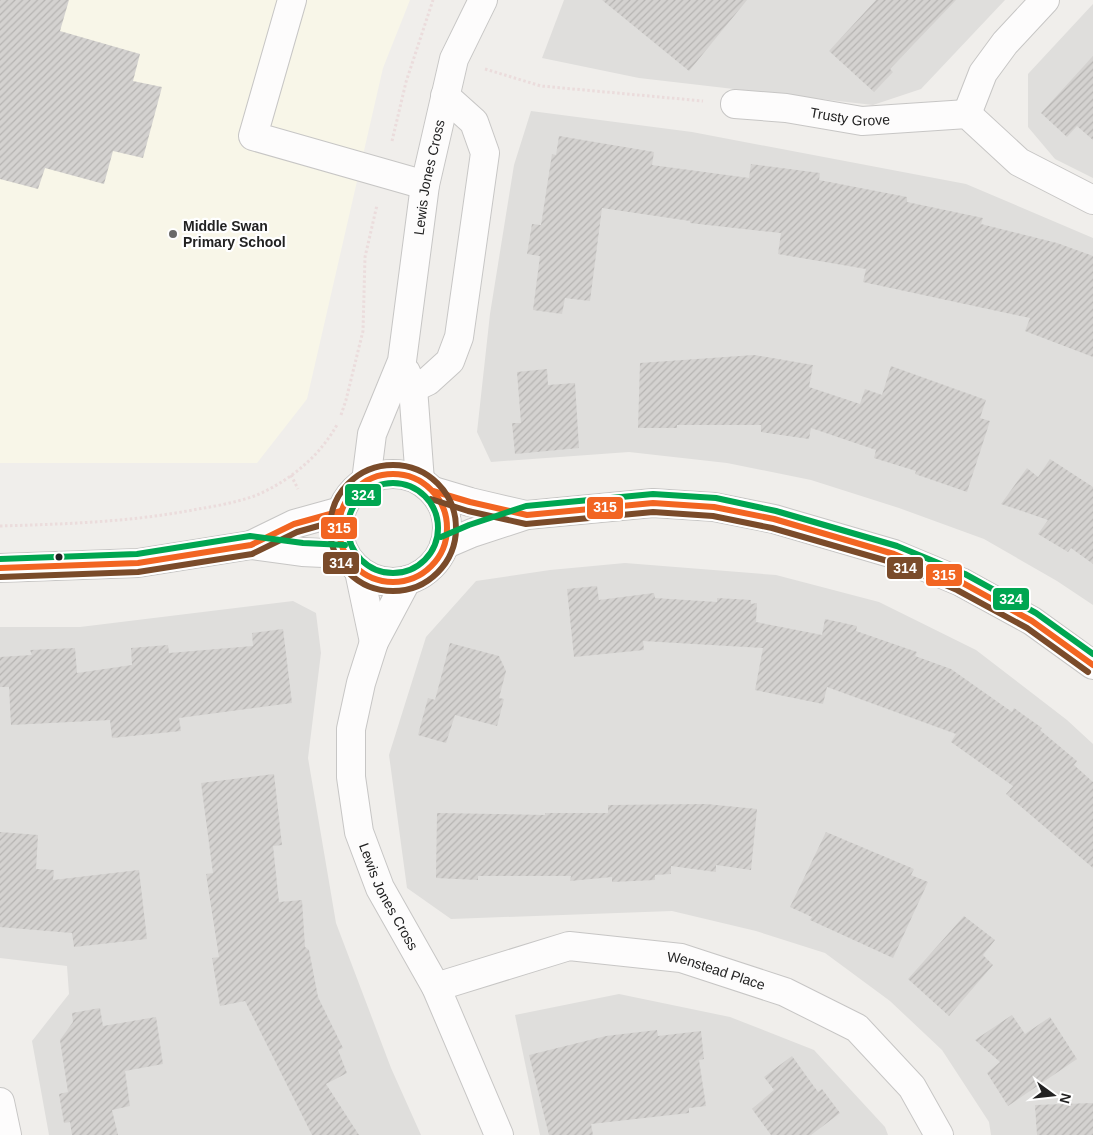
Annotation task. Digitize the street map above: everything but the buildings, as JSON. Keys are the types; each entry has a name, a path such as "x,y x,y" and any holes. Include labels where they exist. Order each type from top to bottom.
{"street":[{"path":"292,0 252,136 426,178"},
{"path":"312,0 274,130 386,167"},
{"name":"Lewis Jones Cross","path":"366,481 372,434 402,361 426,178 445,96 454,59 482,0"},
{"path":"1045,0 1005,42 983,74 967,114 1019,162 1093,200"},
{"path":"413,388 428,381 450,361 459,336 485,153 474,122 445,96"},
{"name":"Trusty Grove","path":"735,104 786,108 862,121 967,114"},
{"name":"Lewis Jones Cross","path":"402,361 413,388 426,486"},
{"path":"352,562 340,540 338,526 341,511 351,494 366,481 378,475 393,473 406,475 426,486 470,502 527,515"},
{"path":"0,568 138,563 251,546 302,552 352,562 374,578 391,582 407,580 423,573 436,560 444,544 447,531 446,516 441,503 426,486"},
{"path":"444,544 527,515 653,503 714,507 774,519 894,554 961,582 1032,621 1093,665"},
{"path":"251,546 294,524 341,511"},
{"name":"Lewis Jones Cross","path":"352,562 374,642"},
{"name":"Lewis Jones Cross","path":"407,580 374,642 361,683 351,729 351,777 359,832 380,888 436,987 499,1135"},
{"name":"Wenstead Place","path":"436,987 569,946 681,958 785,992 857,1028 912,1087 939,1135"},
{"path":"0,1102 7,1135"}],"path":[{"path":"0,526 73,524 161,516 227,504 256,495 292,475 307,464 325,445 338,424 363,332 365,257 406,82 433,0"},
{"path":"454,59 541,86 735,104"},
{"path":"292,475 300,494"}],"shaded area":[{"name":"Middle Swan Primary School","path":"0,0 410,0 383,68 307,399 257,463 0,463"},
{"path":"564,0 1005,0 921,89 873,105 639,78 542,58"},
{"path":"1093,4 1093,178 1055,159 1028,127 1028,74"},
{"path":"531,111 692,132 966,184 1093,238 1093,605 1057,581 984,539 899,508 811,480 727,463 629,452 491,462 477,432 490,314 514,165"},
{"path":"625,563 776,575 879,602 976,650 1067,720 1093,744 1093,1135 991,1135 989,1122 942,1050 890,1001 825,953 756,931 672,911 451,919 407,888 389,755 426,637 476,581 550,570"},
{"path":"293,601 316,613 321,653 308,758 336,923 391,1068 421,1135 49,1135 32,1041 69,994 67,966 0,958 0,627 80,627"},
{"path":"619,994 730,1017 814,1050 885,1127 888,1135 540,1135 515,1015"}],"transit line":[{"name":"314","path":"393,465 417,470 437,484 451,504 456,528 451,552 437,572 417,586 393,591 369,586 349,572 335,552 330,528 335,504 349,484 369,470 393,465"},
{"name":"315","path":"393,474 414,478 431,490 443,507 447,528 443,549 431,566 414,578 393,582 372,578 355,566 343,549 339,528 343,507 355,490 372,478 393,474"},
{"name":"324","path":"393,483 410,486 425,496 435,511 438,528 435,545 425,560 410,570 393,573 376,570 361,560 351,545 348,528 351,511 361,496 376,486 393,483"},
{"name":"315","path":"433,491 470,502 527,515 653,503 714,507 774,519 894,554 961,582 1032,621 1093,665"},
{"name":"324","path":"441,537 469,525 526,506 653,494 716,498 776,511 897,546 965,574 1036,613 1093,654"},
{"name":"314","path":"431,499 468,511 526,524 653,512 713,516 772,528 891,562 957,590 1027,628 1088,672"},
{"name":"315","path":"0,568 138,563 251,545 294,524 341,511"},
{"name":"314","path":"0,577 138,572 252,554 297,532 343,519"},
{"name":"324","path":"0,559 137,554 250,536 303,543 345,545"}],"place":[{"name":"Middle Swan Primary School","path":"173,234"}]}
